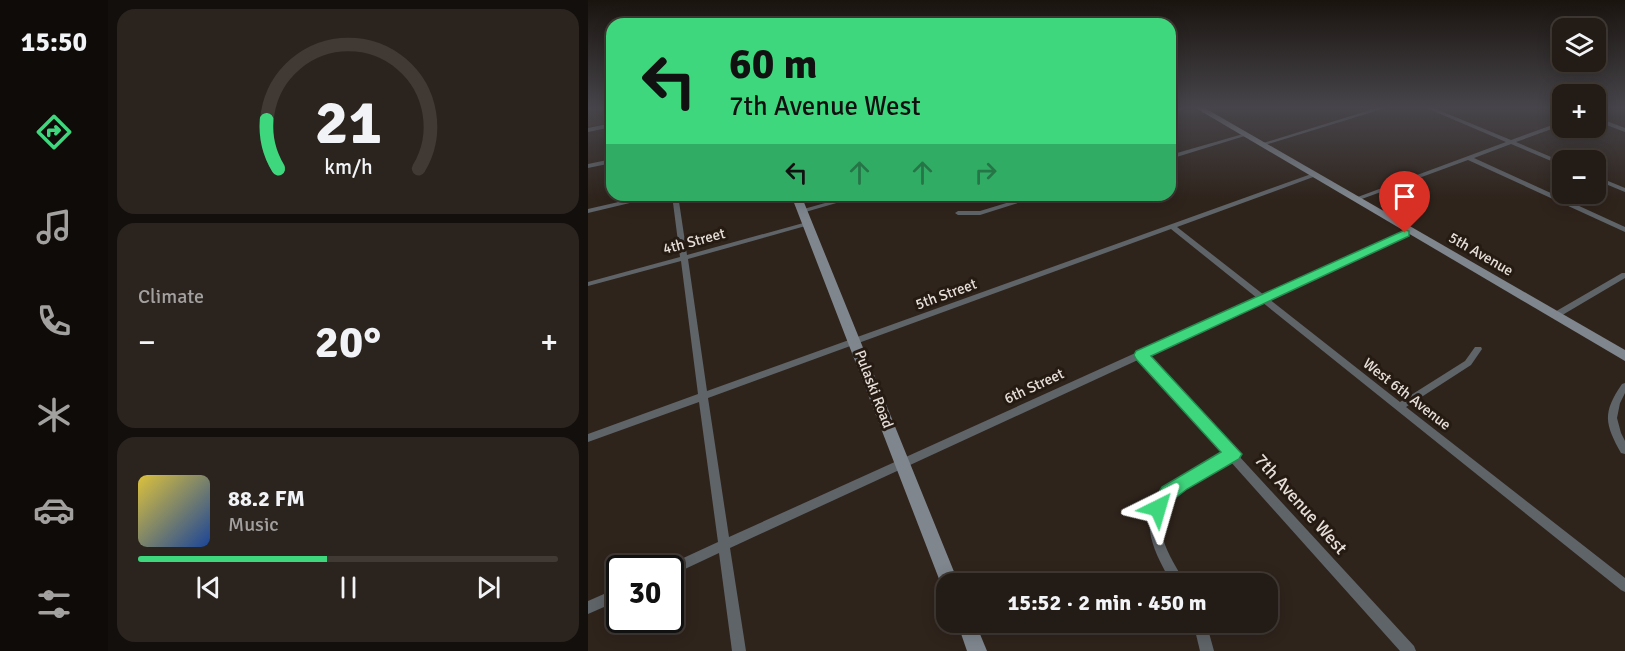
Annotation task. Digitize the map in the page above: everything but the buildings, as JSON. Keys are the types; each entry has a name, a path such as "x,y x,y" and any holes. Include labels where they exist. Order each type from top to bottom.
{"street":[{"path":"1176,155 1237,137"},
{"name":"5th Avenue","path":"1250,137 1625,356"},
{"path":"1263,144 1285,137"},
{"path":"1499,137 1552,159"},
{"path":"1356,199 1523,137"},
{"path":"1469,158 1625,230"},
{"path":"588,166 606,162"},
{"name":"5th Street","path":"588,438 1314,175"},
{"path":"1606,182 1625,190"},
{"path":"588,212 633,201"},
{"path":"676,201 739,651"},
{"name":"Pulaski Road","path":"798,201 946,573"},
{"path":"805,217 846,201"},
{"path":"958,213 980,213 1020,201"},
{"name":"4th Street","path":"588,284 683,258 805,217"},
{"name":"West 6th Avenue","path":"1171,226 1625,586"},
{"name":"6th Street","path":"684,564 1410,231"},
{"path":"1556,315 1625,275"},
{"path":"1399,407 1468,363 1478,349"},
{"name":"7th Avenue West","path":"1141,355 1409,651"},
{"path":"1625,387 1612,411 1612,423 1625,450"},
{"path":"1172,573 1157,544 1155,527 1158,508 1168,493 1180,484 1233,454"},
{"path":"588,608 606,600"},
{"path":"970,633 977,651"},
{"path":"1202,633 1207,651"}],"route":[{"path":"1158,508 1168,493 1180,484 1233,454 1141,355 1405,233"}]}
